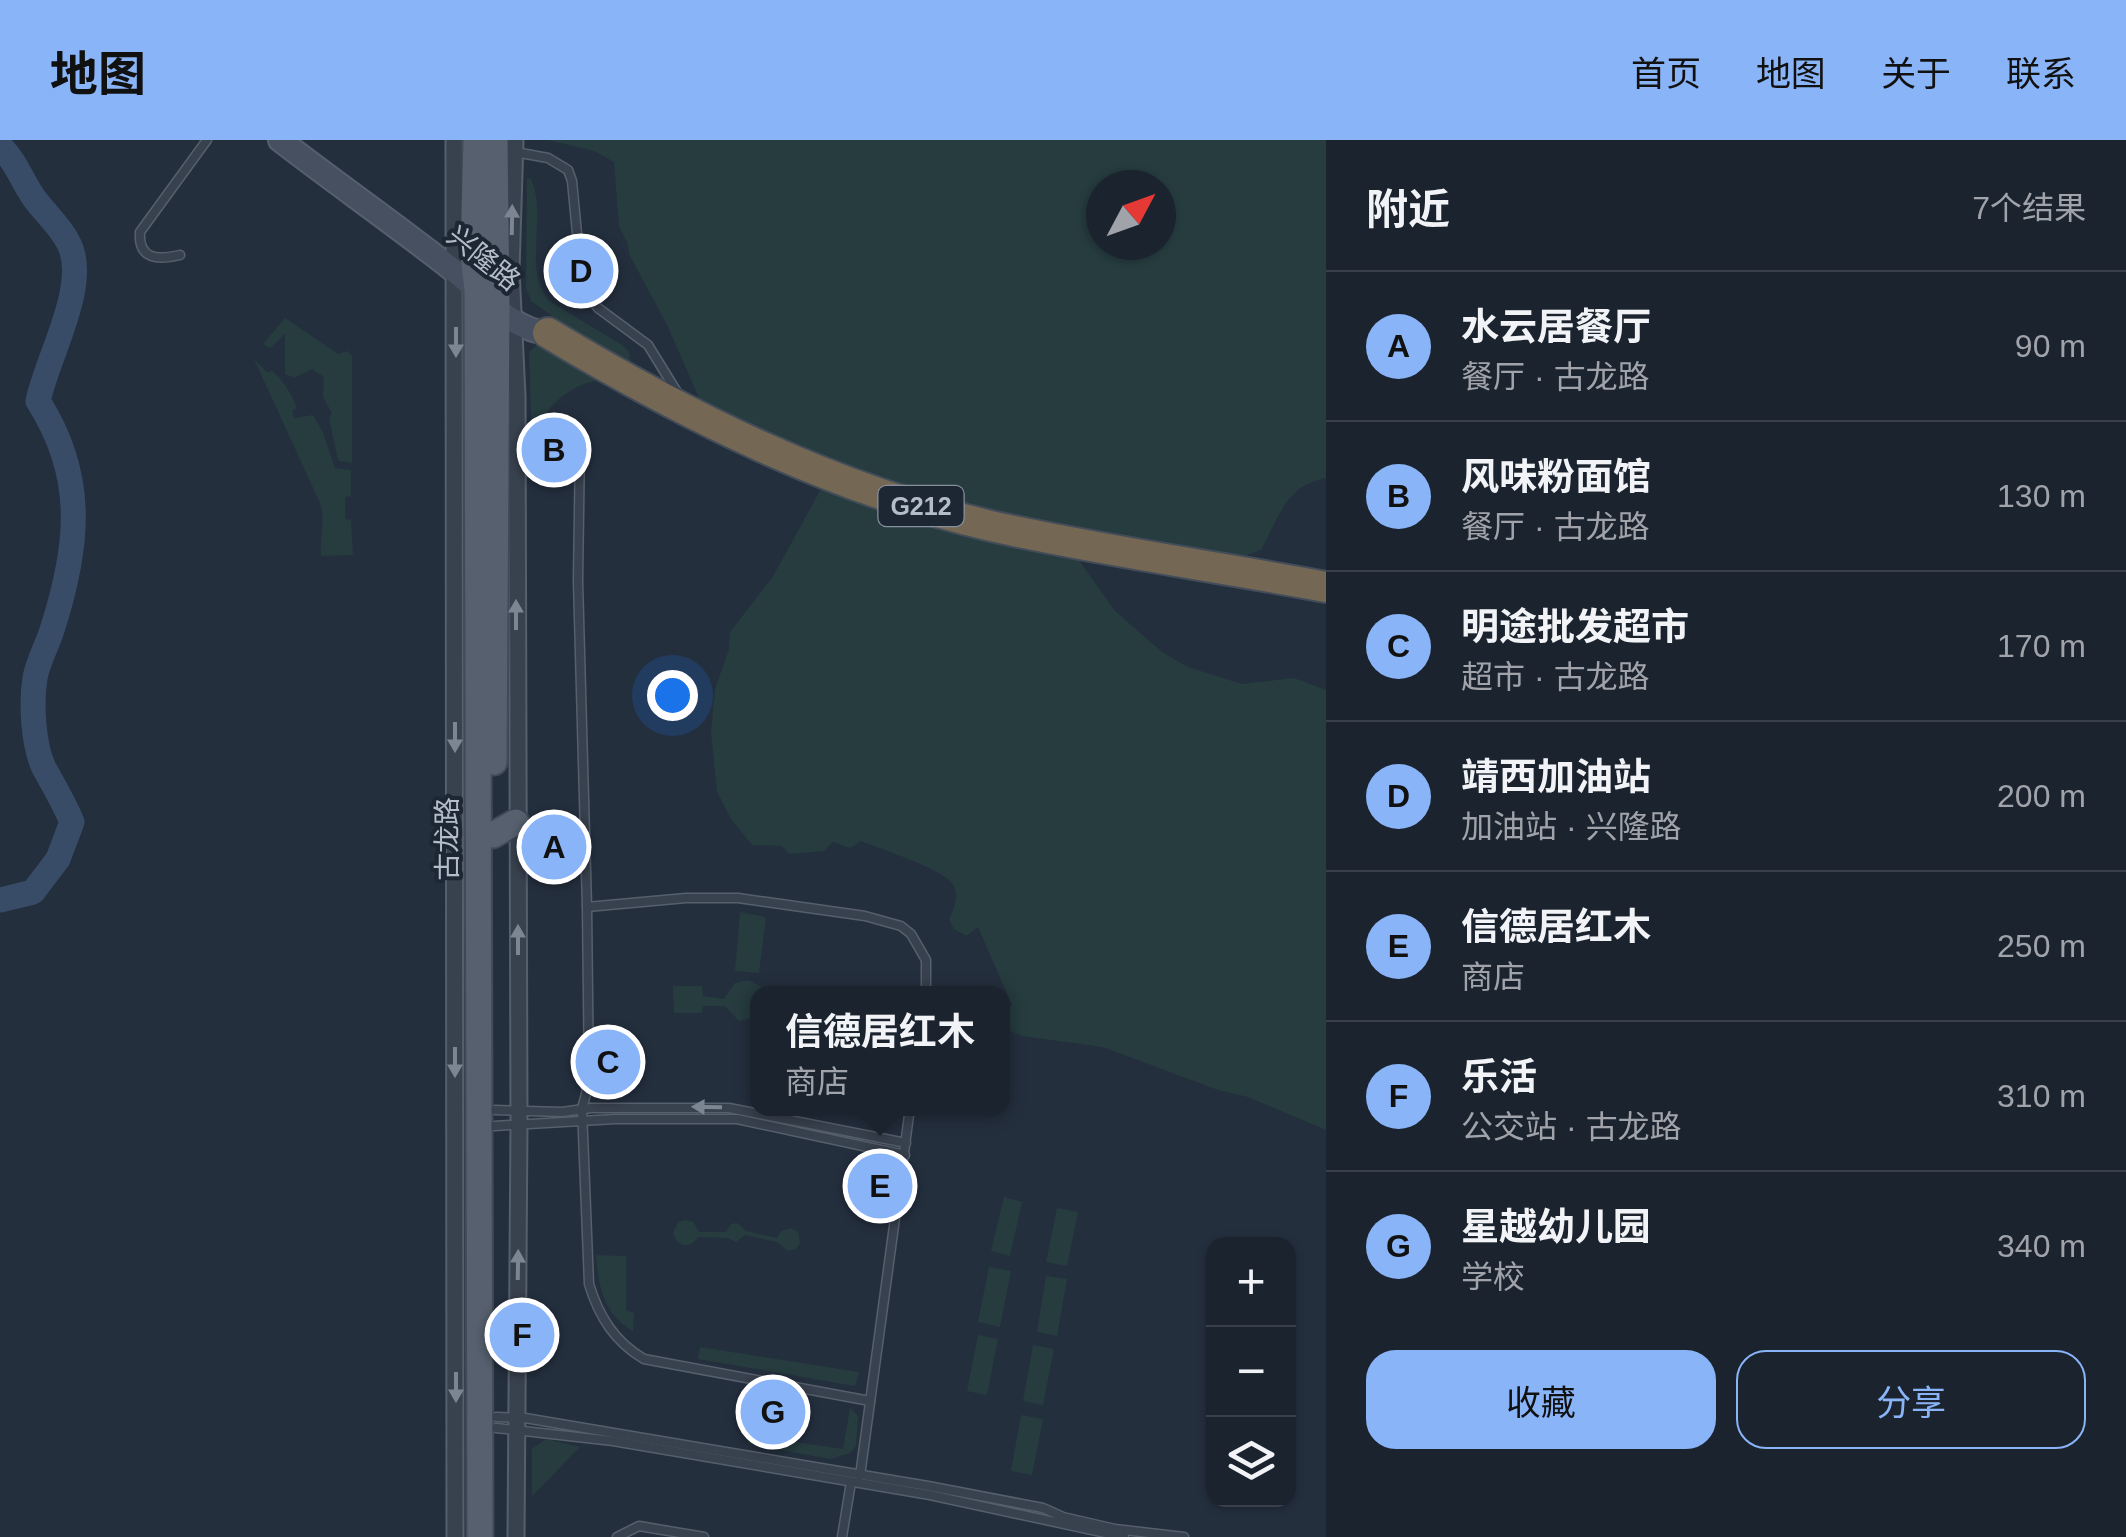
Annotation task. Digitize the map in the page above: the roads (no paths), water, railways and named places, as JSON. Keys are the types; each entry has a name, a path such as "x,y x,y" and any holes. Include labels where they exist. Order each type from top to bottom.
{"highway":[{"name":"G212","path":"548,333 685,410 826,475 991,526 1326,587"}],"main road":[{"name":"兴隆路","path":"280,140 485,288"},
{"name":"兴隆路","path":"300,140 538,332 548,333"},
{"name":"古龙路","path":"495,145 485,288 486,588 507,1118 506,1423 496,1537"},
{"path":"455,171 495,145"},
{"name":"古龙路","path":"480,1537 467,1309 466,796 486,588"},
{"path":"493,835 516,822"}],"street":[{"path":"454,140 455,171 517,396 486,588 516,822 507,1118"},
{"path":"485,288 495,145"},
{"path":"456,1537 467,1309"},
{"path":"506,1423 516,1537"}],"lane":[{"path":"180,255 158,260 148,257 139,243 140,232 207,140"},
{"path":"495,145 548,158 568,170 583,281 589,297 648,345 685,410"},
{"path":"580,444 578,581 588,907 588,1082 582,1109 589,1284 604,1320 622,1344 644,1359 870,1401"},
{"path":"588,907 686,898 738,898 865,916 901,926 911,934 926,960 926,986"},
{"path":"507,1118 582,1109 729,1108 750,1112"},
{"path":"769,1116 906,1143"},
{"path":"860,1476 909,1116"},
{"path":"507,1118 584,1123 616,1119 750,1120 904,1155"},
{"path":"506,1423 860,1476 1042,1508 1114,1529 1184,1537"},
{"path":"506,1423 1021,1513 1121,1537"},
{"path":"842,1537 851,1482"},
{"path":"618,1537 639,1526 704,1537"}],"waterway":[{"path":"0,146 57,225 74,259 71,299 38,401 64,456 71,484 72,539 62,597 36,672 33,699 40,759 72,822 58,859 33,892 0,900"}],"place":[{"name":"靖西加油站","path":"581,271"},
{"name":"风味粉面馆","path":"554,450"},
{"name":"水云居餐厅","path":"554,847"},
{"name":"明途批发超市","path":"608,1062"},
{"name":"信德居红木","path":"880,1186"},
{"name":"乐活","path":"522,1335"},
{"name":"星越幼儿园","path":"773,1412"}]}
